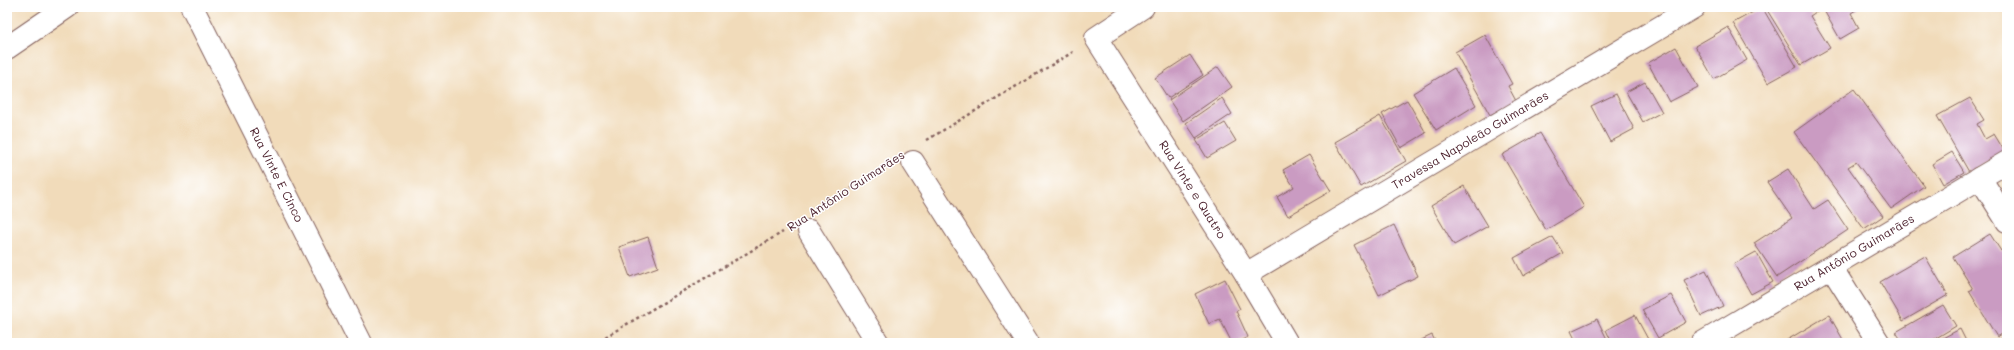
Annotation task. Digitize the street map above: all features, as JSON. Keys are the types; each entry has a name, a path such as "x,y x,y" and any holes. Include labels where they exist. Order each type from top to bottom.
{"street":[{"path":"7,48 67,7"},
{"name":"Rua Vinte E Cinco","path":"192,7 362,343"},
{"path":"1096,38 1143,7"},
{"name":"Travessa Napoleão Guimarães","path":"1246,274 1694,7"},
{"name":"Rua Vinte e Quatro","path":"1096,38 1246,274 1287,343"},
{"path":"917,153 1028,343"},
{"name":"Rua Antônio Guimarães","path":"1702,343 2007,162"},
{"path":"1980,178 2007,221"},
{"path":"809,231 878,343"},
{"path":"1831,267 1878,343"}],"path":[{"path":"917,153 1096,38"},
{"name":"Rua Antônio Guimarães","path":"817,211 888,164"},
{"name":"Rua Antônio Guimarães","path":"596,343 784,231"}],"building":[{"path":"1762,7 1797,67 1768,83 1733,23"},
{"path":"1772,7 1817,7 1819,10 1810,16 1830,48 1801,65 1767,10"},
{"path":"1822,7 1861,7 1851,13 1859,28 1840,39"},
{"path":"1728,27 1747,60 1714,79 1695,46"},
{"path":"1485,35 1512,84 1508,86 1516,101 1490,115 1455,52"},
{"path":"1676,47 1698,87 1669,102 1648,63"},
{"path":"1190,55 1203,75 1168,98 1155,78"},
{"path":"1218,67 1232,87 1183,121 1169,100"},
{"path":"1454,68 1476,105 1436,130 1413,93"},
{"path":"1645,82 1662,112 1643,122 1626,92"},
{"path":"1854,89 1924,186 1891,209 1856,162 1848,167 1883,216 1864,229 1794,132"},
{"path":"1616,94 1634,129 1610,142 1591,106"},
{"path":"1222,98 1232,114 1196,138 1186,123"},
{"path":"1970,98 1984,120 1977,124 1985,139 1994,134 2005,152 1969,172 1937,116"},
{"path":"1407,100 1426,133 1401,148 1382,114"},
{"path":"1380,116 1406,161 1361,187 1335,142"},
{"path":"1225,123 1236,141 1207,158 1196,140"},
{"path":"1540,133 1584,207 1546,230 1502,155"},
{"path":"1952,152 1964,172 1943,184 1932,164"},
{"path":"1309,155 1331,191 1288,216 1277,197 1294,187 1283,170"},
{"path":"1788,169 1814,209 1828,200 1848,230 1777,277 1754,243 1792,218 1767,182"},
{"path":"1464,186 1488,226 1454,245 1431,206"},
{"path":"1394,225 1418,276 1379,295 1354,245"},
{"path":"1990,234 2001,251 2007,247 2007,331 1997,337 1969,291 1973,289 1953,257"},
{"path":"648,237 658,267 630,277 619,247"},
{"path":"1553,237 1563,253 1523,276 1514,258"},
{"path":"1756,252 1773,282 1751,294 1734,264"},
{"path":"1925,256 1948,295 1903,321 1880,282"},
{"path":"1706,270 1723,306 1701,316 1684,280"},
{"path":"1225,279 1240,309 1236,311 1248,337 1236,343 1232,343 1220,319 1209,324 1195,294"},
{"path":"1671,295 1686,322 1658,338 1642,310"},
{"path":"1943,305 1956,326 1928,343 1903,343 1896,332"},
{"path":"1635,315 1650,343 1612,343 1606,330"},
{"path":"1829,315 1845,343 1782,343"},
{"path":"1597,319 1609,343 1577,343 1571,331"},
{"path":"1960,329 1967,343 1933,343"},
{"path":"1432,335 1436,343 1415,343"},
{"path":"2007,336 2007,343 1998,343 1997,341"}]}
